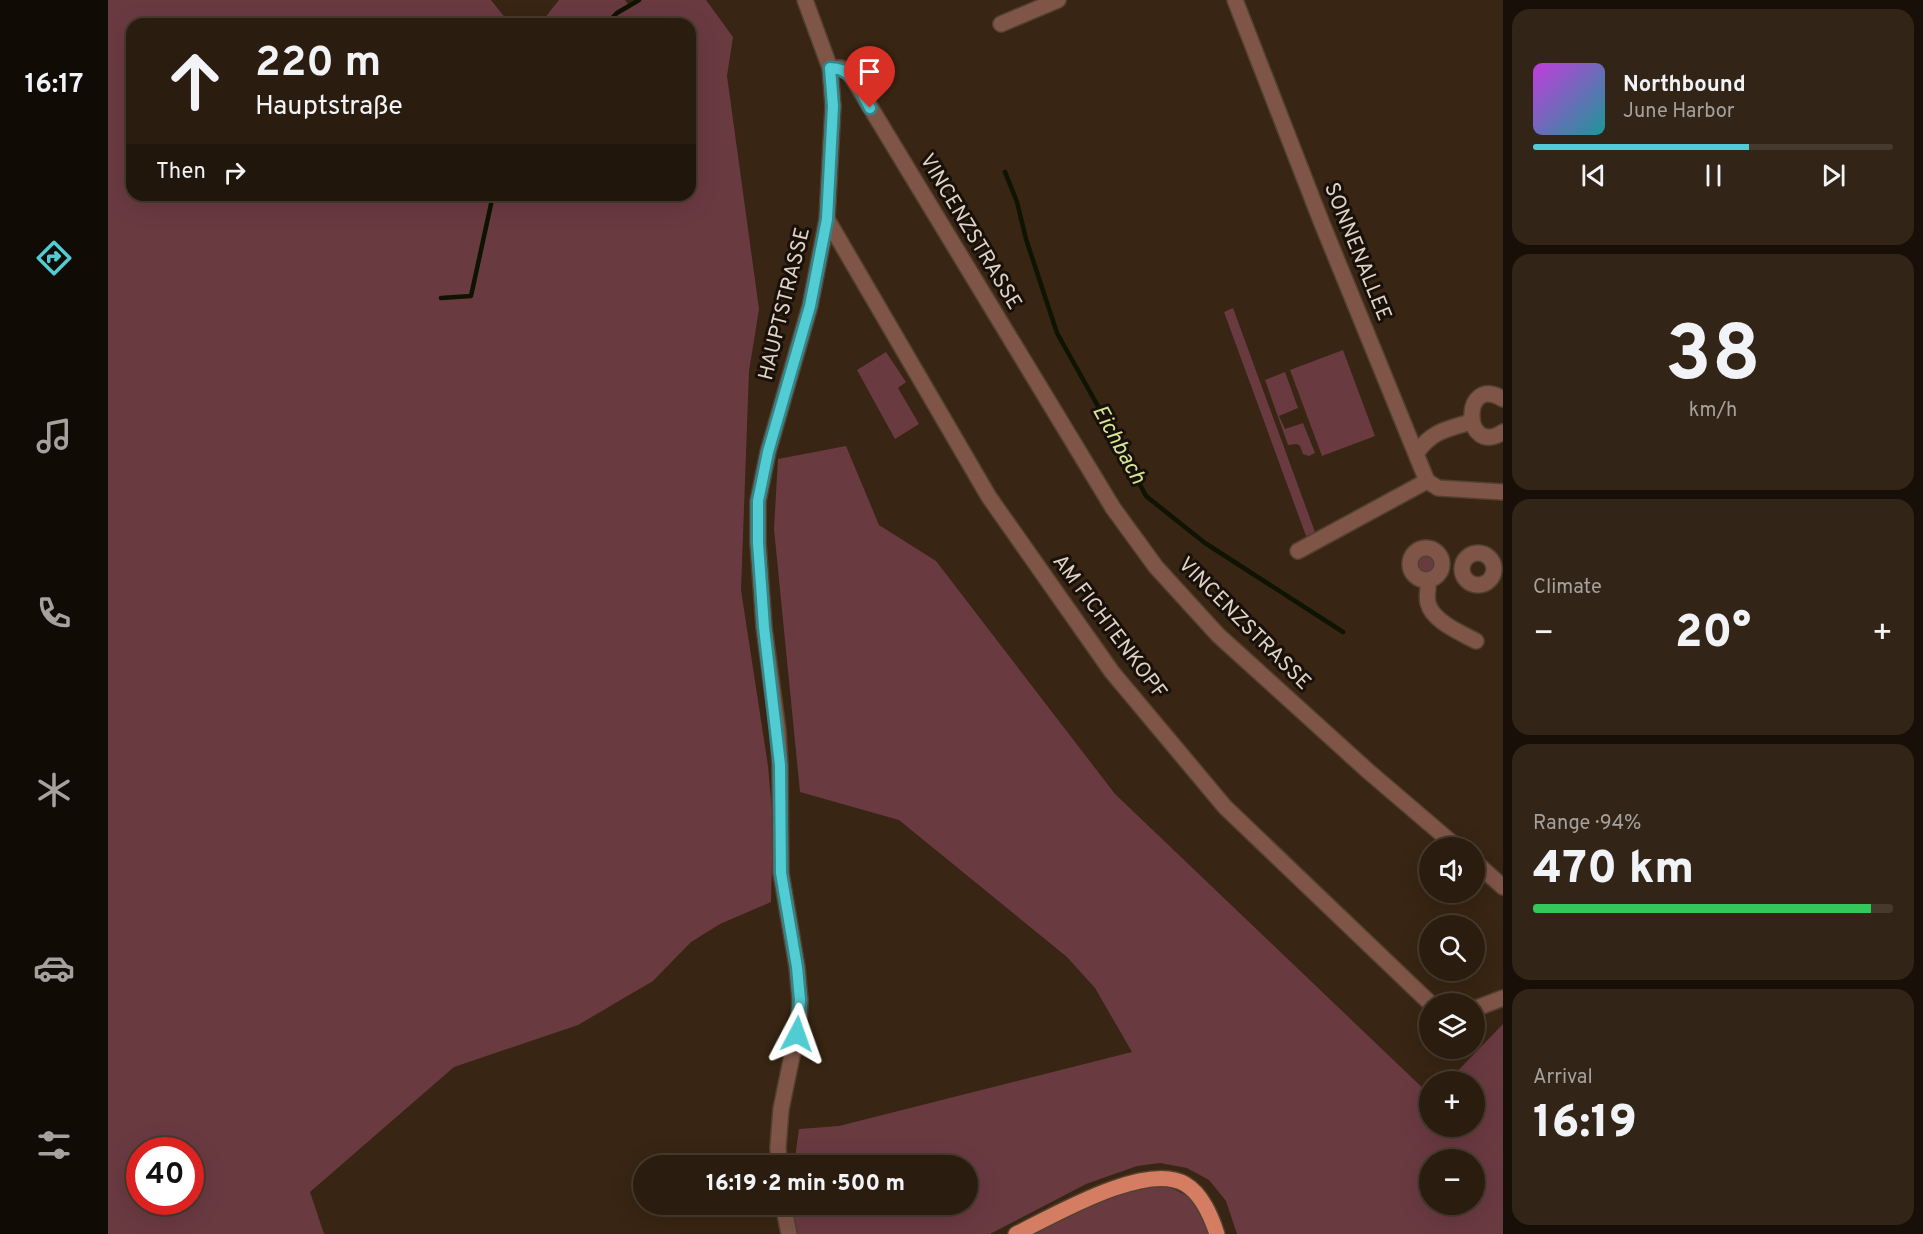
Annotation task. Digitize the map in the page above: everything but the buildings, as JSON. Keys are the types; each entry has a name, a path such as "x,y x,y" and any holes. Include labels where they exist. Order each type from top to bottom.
{"main road":[{"path":"1016,1234 1126,1184 1162,1179 1175,1180 1186,1185 1201,1199 1217,1234"}],"street":[{"name":"HAUPTSTRASSE","path":"778,1155 782,1109 799,1022 800,1000 797,967 781,873 780,753 760,584 758,543 760,491 768,452 810,306 827,219 833,106 830,68 805,0"},
{"path":"1000,24 1058,0"},
{"name":"SONNENALLEE","path":"1235,0 1427,481"},
{"name":"VINCENZSTRASSE","path":"830,68 841,68 849,72 1113,508 1156,567 1218,634 1368,771 1445,837"},
{"name":"AM FICHTENKOPF","path":"827,219 989,497 1112,672 1225,807 1419,993"},
{"path":"1503,399 1492,395 1479,398 1471,409 1471,422 1479,433 1493,436 1503,432"},
{"path":"1416,454 1424,442 1437,433 1471,422"},
{"path":"1298,551 1427,481 1438,488 1503,492"},
{"path":"1425,548 1434,551 1440,558 1441,568 1436,576 1428,580 1418,578 1412,571 1411,561 1416,552 1425,548"},
{"path":"1475,553 1498,562 1492,577 1481,585 1468,582 1462,574 1462,563 1475,553"},
{"path":"1441,568 1462,574"},
{"path":"1428,580 1427,601 1430,609 1438,618 1476,641"},
{"path":"1485,869 1501,881"},
{"path":"1485,1005 1503,998"},
{"path":"785,1215 789,1234"}],"shaded area":[{"path":"108,0 491,0 505,18 126,18 126,201 696,201 696,18 545,18 559,0 625,0 628,4 637,0 706,0 733,37 727,76 759,309 749,371 741,590 768,766 773,821 771,902 720,924 691,942 653,981 578,1025 454,1067 310,1192 324,1234 108,1234"},
{"path":"1233,308 1315,532 1306,536 1224,312"},
{"path":"1343,350 1375,436 1322,456 1290,370"},
{"path":"886,352 906,382 898,388 919,424 895,439 857,370"},
{"path":"1285,372 1298,408 1279,416 1285,429 1303,423 1315,453 1309,456 1303,454 1297,444 1288,445 1265,380"},
{"path":"846,446 879,525 936,561 1115,794 1419,1084 1419,1137 1485,1137 1485,1071 1458,1071 1469,1059 1485,1059 1485,1043 1503,1024 1503,1234 1237,1234 1226,1201 1209,1180 1187,1168 1160,1163 1137,1166 1086,1184 990,1234 797,1234 792,1215 978,1215 978,1155 795,1155 799,1129 839,1126 1132,1052 1095,988 1067,957 899,820 800,792 774,529 778,459"},
{"path":"1426,555 1432,558 1435,564 1432,570 1426,573 1420,570 1417,564 1420,558"},
{"path":"1164,1185 1190,1198 1202,1215 1210,1234 1027,1234 1077,1210 1111,1197"}],"waterway":[{"path":"612,18 639,0"},
{"name":"Eichbach","path":"1005,172 1017,202 1026,239 1057,333 1146,496 1205,543 1343,632"},
{"path":"441,298 471,296 492,201"}],"route":[{"path":"797,1034 800,1000 797,967 781,873 778,731 764,627 758,543 758,501 768,452 810,306 827,219 833,106 830,68 841,68 849,72 870,108"}]}
